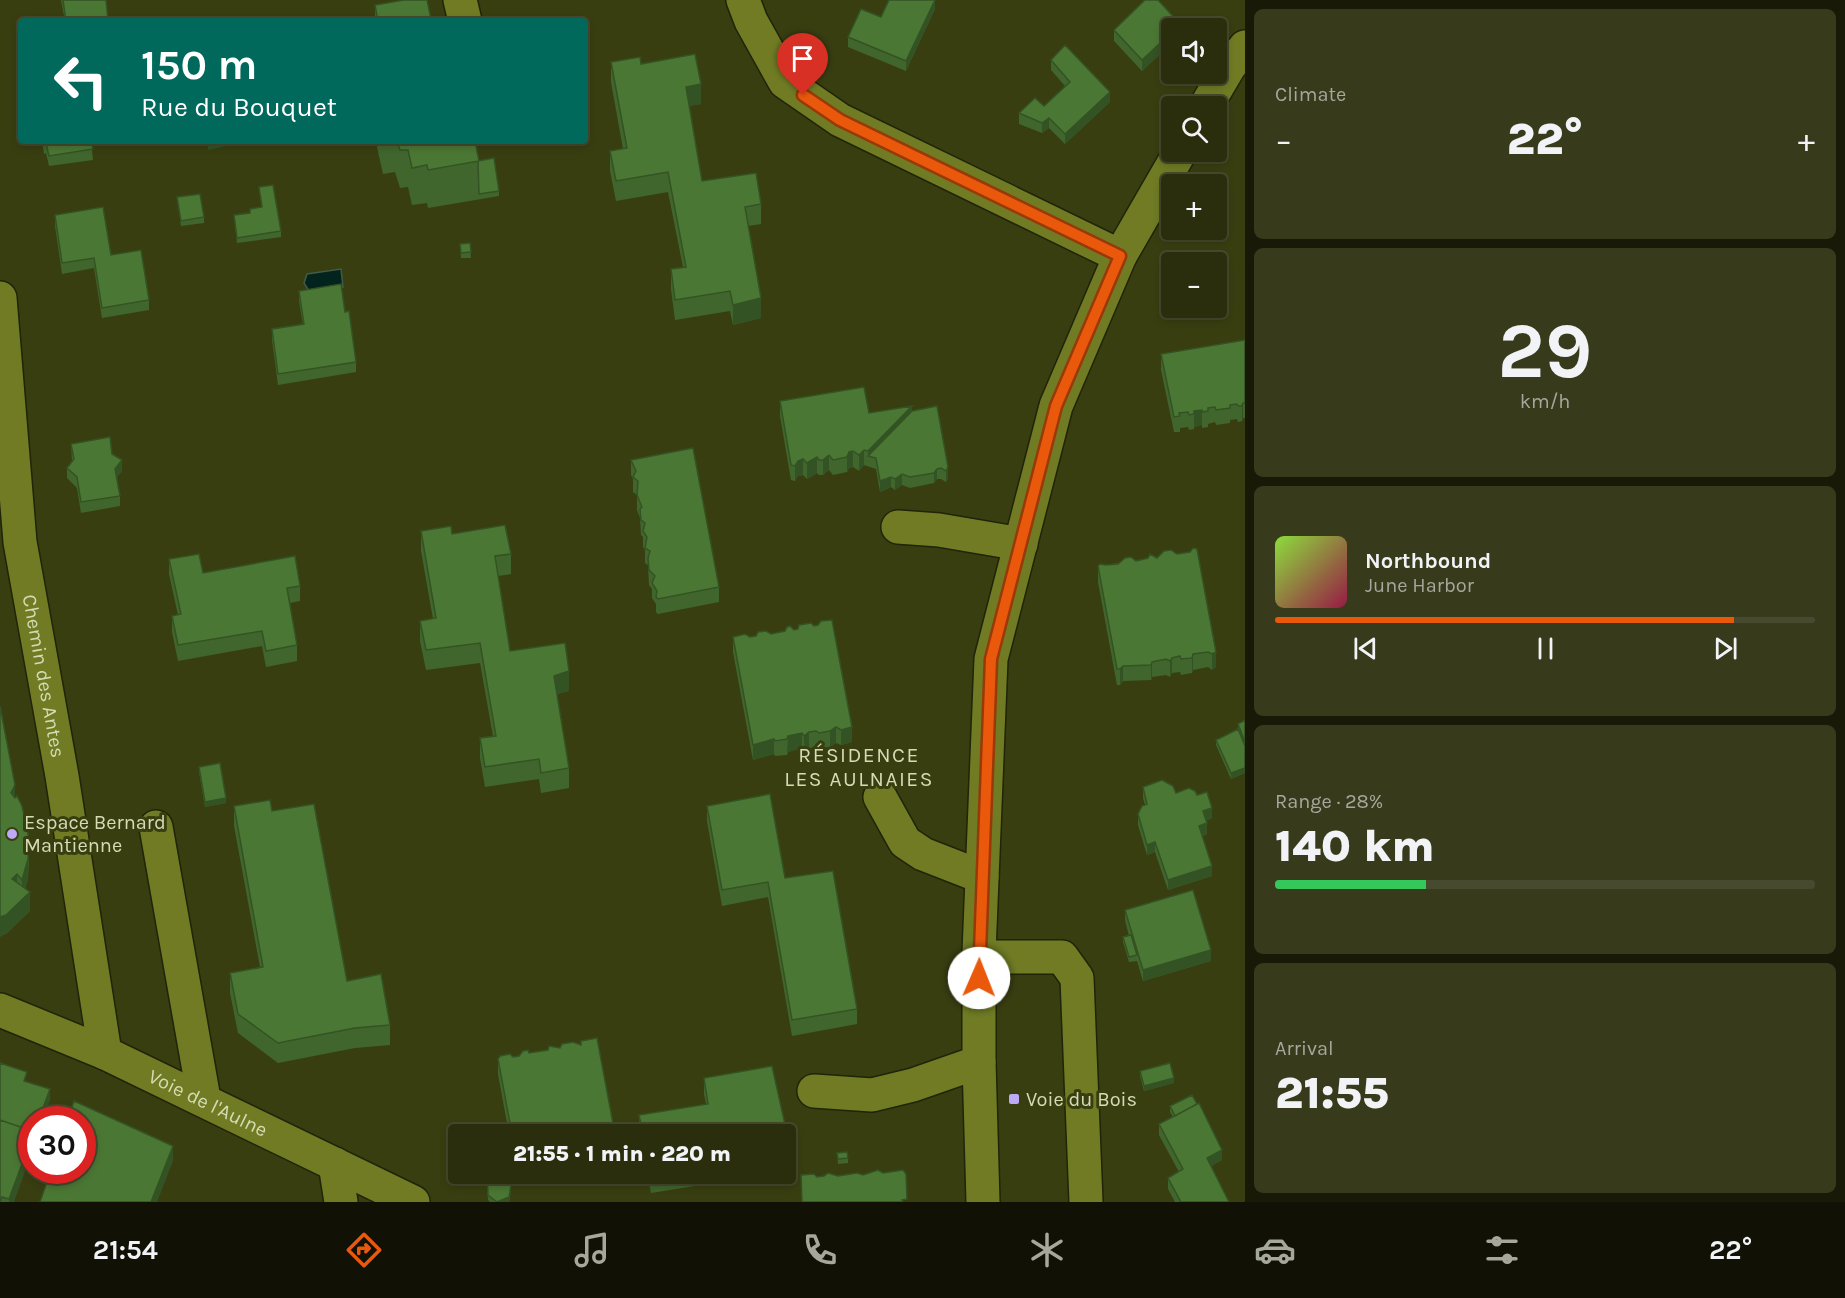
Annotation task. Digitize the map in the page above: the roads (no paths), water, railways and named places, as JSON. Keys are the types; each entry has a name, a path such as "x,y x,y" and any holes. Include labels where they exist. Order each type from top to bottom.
{"street":[{"path":"460,0 464,18"},
{"path":"743,0 751,21 785,82 830,114 1120,256"},
{"path":"1212,96 1229,66 1245,47"},
{"path":"984,1202 979,1062 979,957 991,659 1056,406 1120,256 1174,162"},
{"name":"Chemin des Antes","path":"0,298 20,542 62,776 105,1053"},
{"path":"898,527 939,530 1021,544"},
{"path":"880,797 905,842 923,854 982,877"},
{"path":"156,827 204,1099"},
{"path":"979,957 1062,957 1077,978 1086,1202"},
{"name":"Voie de l'Aulne","path":"0,1010 105,1053 204,1099 413,1202"},
{"path":"814,1091 872,1095 913,1085 979,1062"},
{"path":"335,1164 341,1202"}],"water":[{"path":"341,269 343,287 309,291 304,283 307,274"}],"place":[{"name":"Espace Bernard Mantienne","path":"12,834"},
{"name":"Voie du Bois","path":"1014,1099"}],"district":[{"name":"RÉSIDENCE LES AULNAIES","path":"859,767"}]}
